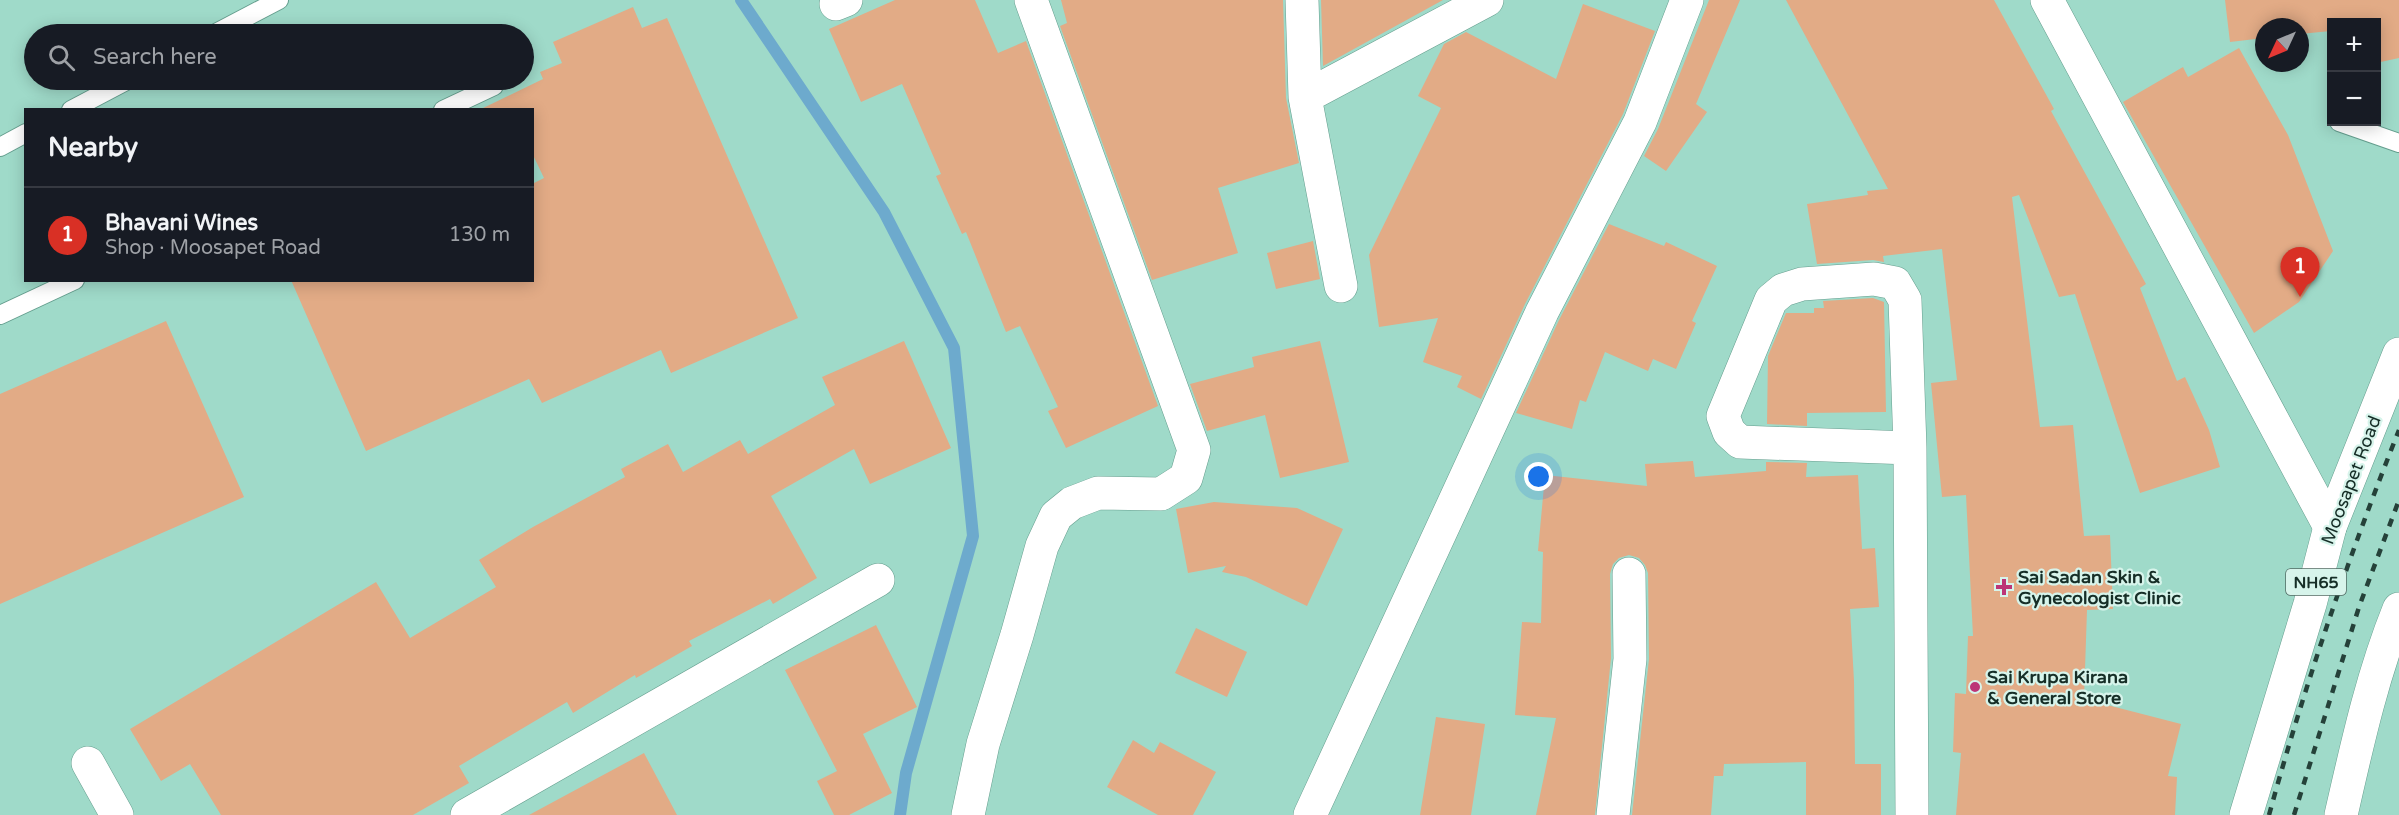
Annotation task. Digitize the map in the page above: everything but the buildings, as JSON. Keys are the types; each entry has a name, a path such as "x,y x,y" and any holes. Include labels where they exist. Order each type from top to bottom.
{"main road":[{"path":"968,815 983,744 1042,546 1056,516 1072,503 1098,493 1161,494 1186,478 1194,450 1031,0"},
{"path":"1302,0 1305,97 1341,286"},
{"path":"1305,97 1487,0"},
{"path":"1310,815 1542,312 1640,122 1687,0"},
{"path":"2047,0 2330,527"},
{"path":"1910,448 1740,442 1729,432 1723,416 1771,300 1783,290 1802,284 1874,279 1895,283 1905,300 1910,448 1912,815"},
{"name":"Moosapet Road","path":"2246,815 2310,604 2330,527 2399,354"},
{"path":"1613,815 1630,659 1629,574"},
{"path":"467,815 878,580"},
{"path":"2341,815 2363,718 2399,609"},
{"path":"88,764 117,815"}],"lane":[{"path":"233,24 279,0"},
{"path":"75,108 109,90"},
{"path":"447,108 486,90"},
{"path":"2350,126 2399,143"},
{"path":"0,147 24,134"},
{"path":"0,315 71,282"}],"waterway":[{"path":"741,0 884,212 954,348 973,536 906,773 900,815"}],"railway":[{"path":"2269,815 2297,717 2329,621 2399,430"},
{"path":"2294,815 2359,607 2399,500"}],"place":[{"name":"Bhavani Wines","path":"2300,297"},
{"name":"Sai Sadan Skin & Gynecologist Clinic","path":"2004,587"},
{"name":"Sai Krupa Kirana & General Store","path":"1975,687"}]}
